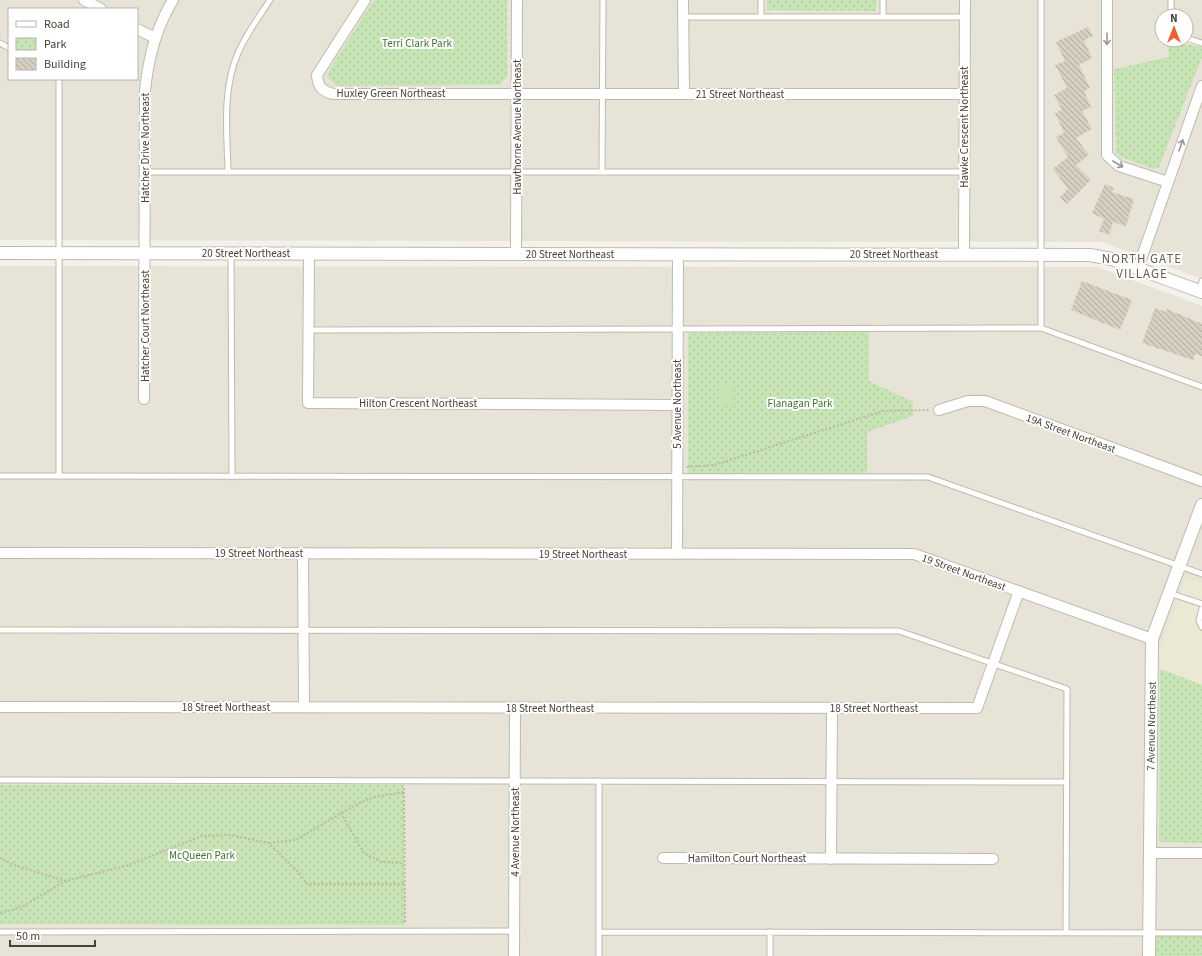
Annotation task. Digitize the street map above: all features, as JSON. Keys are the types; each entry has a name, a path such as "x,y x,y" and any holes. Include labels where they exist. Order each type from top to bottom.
{"street":[{"path":"84,0 98,8"},
{"name":"Hatcher Drive Northeast","path":"145,253 145,90 148,64 155,38 173,0"},
{"name":"Huxley Green Northeast","path":"365,0 318,75 318,84 324,91 333,94 517,93"},
{"name":"Hawthorne Avenue Northeast","path":"516,254 518,0"},
{"path":"683,0 684,94"},
{"name":"Hawke Crescent Northeast","path":"964,0 964,254"},
{"path":"1107,0 1107,154 1118,166 1168,182"},
{"path":"138,30 155,38"},
{"path":"1138,268 1202,86"},
{"name":"21 Street Northeast","path":"517,93 964,94"},
{"name":"20 Street Northeast","path":"0,253 1090,255 1112,259 1201,288"},
{"name":"Hatcher Court Northeast","path":"144,399 145,253"},
{"name":"Hilton Crescent Northeast","path":"309,254 308,403 677,405"},
{"name":"5 Avenue Northeast","path":"677,554 678,254"},
{"name":"19A Street Northeast","path":"939,410 968,401 985,401 1202,481"},
{"name":"7 Avenue Northeast","path":"1149,956 1152,639 1202,505"},
{"name":"19 Street Northeast","path":"0,553 914,554 1152,639"},
{"path":"303,553 304,707"},
{"name":"18 Street Northeast","path":"0,707 977,708 1019,591"},
{"name":"4 Avenue Northeast","path":"514,956 515,708"},
{"path":"831,859 832,708"},
{"path":"1150,853 1202,853"},
{"name":"Hamilton Court Northeast","path":"663,858 993,859"}],"lane":[{"path":"228,171 227,93 232,71 246,38 270,0"},
{"path":"602,172 603,0"},
{"path":"761,0 761,16"},
{"path":"883,0 883,16"},
{"path":"1041,0 1041,328"},
{"path":"683,16 965,16"},
{"path":"59,80 59,476"},
{"path":"145,172 964,172"},
{"path":"231,253 232,477"},
{"path":"308,330 1041,328 1202,387"},
{"path":"0,476 232,477 677,472 928,477 1202,574"},
{"path":"1169,593 1202,604"},
{"path":"1202,609 1199,620 1202,627"},
{"path":"0,630 899,631 1067,689 1066,933"},
{"path":"0,780 1067,782"},
{"path":"599,956 600,781"},
{"path":"0,932 514,931"},
{"path":"599,932 1202,933"},
{"path":"770,932 770,956"}],"path":[{"path":"677,472 714,465 883,411 939,410"},
{"path":"404,785 405,925"},
{"path":"0,913 22,907 65,881 126,866 202,836 230,835 269,843 295,840 357,804 374,797 404,792"},
{"path":"341,813 364,853 381,862 404,863"},
{"path":"269,843 299,873 307,884 404,884"},
{"path":"0,858 14,866 65,881"}],"shaded area":[{"path":"0,0 1202,0 1202,279 1102,242 0,240"},
{"path":"0,266 1097,267 1202,306 1202,956 0,956"},
{"path":"1186,577 1202,583 1202,685 1160,669 1160,650"}],"green space":[{"name":"Terri Clark Park","path":"374,0 507,0 507,77 499,85 337,86 327,77 330,69"},
{"path":"767,0 877,0 876,11 767,10"},
{"path":"1194,46 1202,47 1202,57 1159,167 1154,169 1121,157 1116,153 1114,69 1169,57 1168,48 1194,48"},
{"name":"Flanagan Park","path":"869,332 869,381 913,402 913,416 867,432 867,473 688,474 688,333"},
{"path":"718,384 731,384 731,404 718,404"},
{"path":"1160,669 1202,685 1202,843 1159,842"},
{"name":"McQueen Park","path":"0,785 404,785 405,925 0,924"},
{"path":"1155,936 1202,936 1202,956 1155,956"}],"building":[{"path":"1088,27 1093,36 1084,40 1092,58 1079,65 1090,88 1084,91 1091,107 1082,111 1092,129 1076,138 1089,155 1076,165 1091,180 1067,204 1060,197 1068,189 1053,169 1068,157 1056,137 1064,133 1055,113 1062,110 1054,95 1067,88 1055,65 1065,61 1056,42"},
{"path":"1105,184 1114,188 1112,192 1134,199 1126,226 1113,222 1109,235 1099,231 1104,219 1092,213"},
{"path":"1082,281 1132,300 1120,330 1071,310"},
{"path":"1155,308 1166,312 1167,309 1202,324 1202,356 1195,354 1193,360 1142,343"}],"district":[{"name":"NORTH GATE VILLAGE","path":"1142,266"}]}
